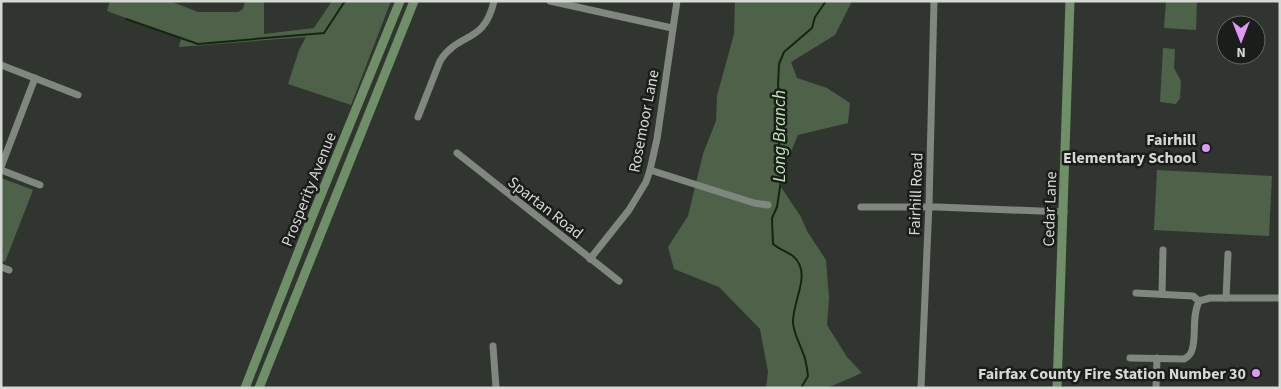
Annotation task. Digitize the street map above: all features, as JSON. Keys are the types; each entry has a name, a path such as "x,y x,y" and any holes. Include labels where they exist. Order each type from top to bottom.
{"main road":[{"name":"Prosperity Avenue","path":"245,388 400,1"},
{"name":"Prosperity Avenue","path":"259,388 414,1"},
{"name":"Cedar Lane","path":"1057,388 1070,1"}],"street":[{"path":"418,117 445,53 451,47 479,32 491,15 494,1"},
{"path":"550,1 672,28"},
{"name":"Rosemoor Lane","path":"590,259 629,210 646,182 650,170 657,139 676,1"},
{"name":"Fairhill Road","path":"921,388 934,1"},
{"path":"1,65 78,95"},
{"path":"35,78 1,168 40,185"},
{"name":"Spartan Road","path":"457,153 619,281"},
{"path":"650,170 754,203 768,205"},
{"path":"862,207 928,207 1064,212"},
{"path":"1162,294 1163,250"},
{"path":"1226,298 1228,254"},
{"path":"1,267 10,270"},
{"path":"1136,293 1192,296 1199,301"},
{"path":"1199,301 1210,298 1280,298"},
{"path":"1130,358 1184,359 1189,356 1193,350 1194,316 1199,301"},
{"path":"493,346 496,388"},
{"path":"1156,388 1157,358"}],"green space":[{"path":"110,1 170,1 198,12 238,12 243,9 245,1 264,1 264,34 314,28 332,1 391,1 351,105 288,84 299,50 306,37 179,47 181,38 107,11"},
{"path":"735,1 852,1 835,35 791,62 797,78 827,88 850,103 848,123 798,135 788,159 781,187 826,260 829,298 827,325 847,357 862,373 827,388 766,388 768,372 760,329 719,287 674,269 668,247 688,216 703,154 716,121 717,96 734,34"},
{"path":"1166,1 1197,1 1196,30 1164,28"},
{"path":"1163,48 1175,49 1174,68 1181,81 1180,98 1176,104 1160,102"},
{"path":"1157,170 1272,176 1269,236 1154,230"},
{"path":"1,178 33,190 5,262 1,261"}],"waterway":[{"path":"126,19 198,44 324,33 345,1"},
{"name":"Long Branch","path":"801,388 808,376 805,358 793,323 802,279 801,271 799,263 793,256 773,244 772,218 777,207 782,174 778,157 780,134 777,121 780,95 778,86 779,64 784,52 812,28 815,17 826,1"}],"place":[{"name":"Fairhill Elementary School","path":"1206,148"},
{"name":"Fairfax County Fire Station Number 30","path":"1256,373"}]}
